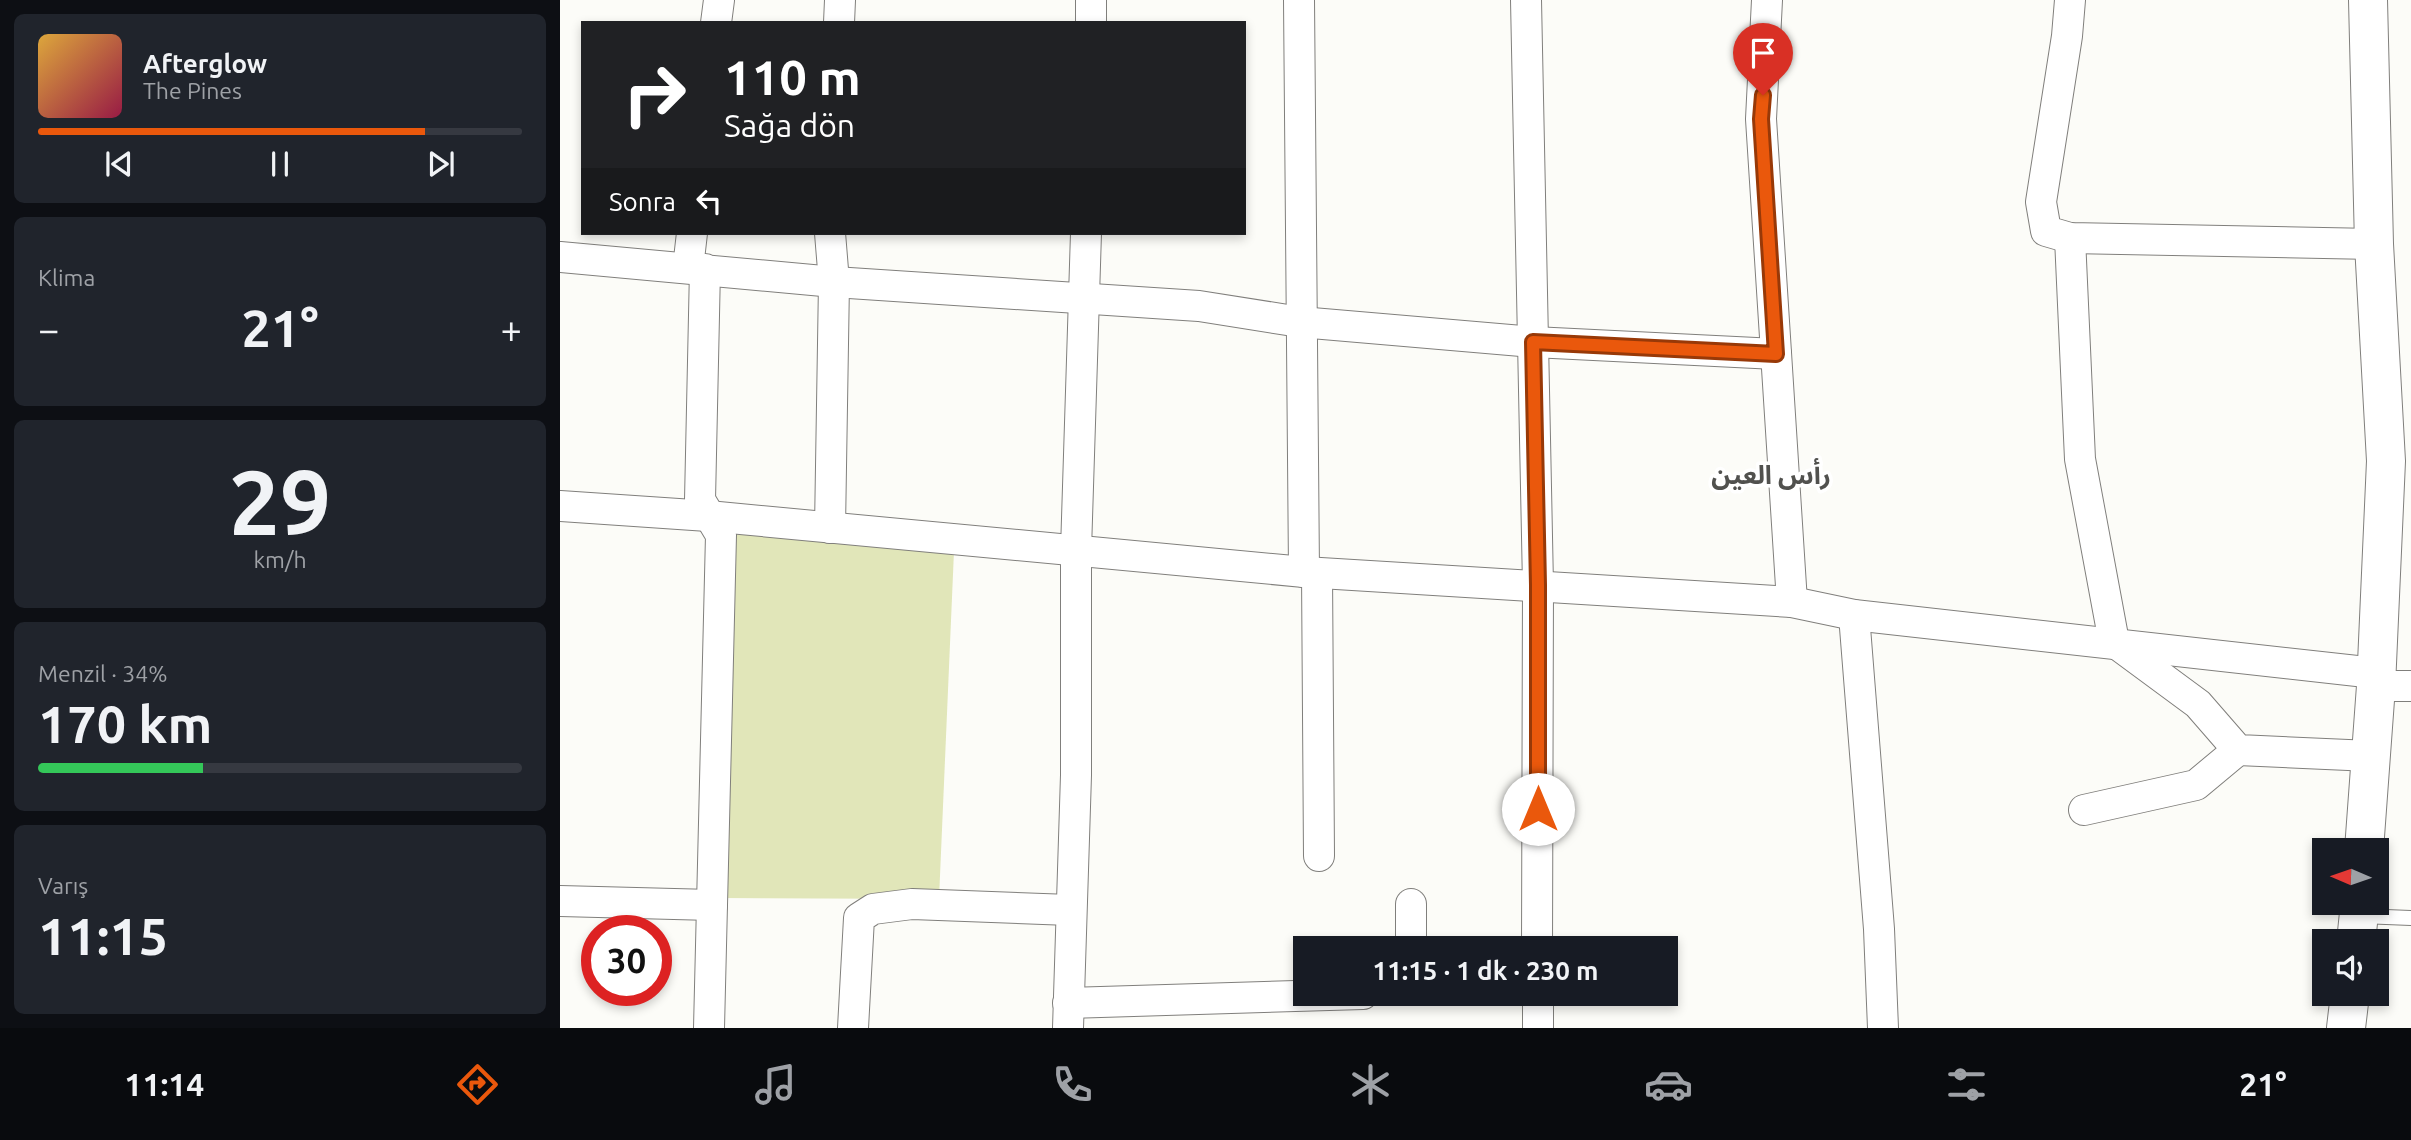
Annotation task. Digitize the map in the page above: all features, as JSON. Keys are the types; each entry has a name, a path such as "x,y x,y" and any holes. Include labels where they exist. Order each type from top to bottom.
{"main road":[{"path":"2365,838 2371,756 2388,682 2386,461 2374,244 2368,0"},
{"path":"2346,1028 2349,1006"}],"street":[{"path":"716,21 719,0"},
{"path":"839,21 840,0"},
{"path":"1091,0 1091,21"},
{"path":"1299,0 1300,322 1319,856"},
{"path":"1526,0 1538,585 1537,936"},
{"path":"1768,0 1761,119 1793,602"},
{"path":"2070,0 2067,36 2040,202 2046,231 2070,238 2374,244"},
{"path":"692,235 696,268 700,500 721,535 709,1028"},
{"path":"830,235 834,282 830,528"},
{"path":"1086,235 1076,550 1076,775 1068,1015 1293,999"},
{"path":"2070,238 2080,459 2115,642 2198,704 2238,750"},
{"path":"560,257 834,282 1199,306 1300,322 1533,342 1776,354"},
{"path":"560,506 708,516 1311,573 1793,602 1854,615 2115,642 2388,682"},
{"path":"1854,615 1879,929 1883,1028"},
{"path":"2084,810 2196,785 2238,750 2371,756"},
{"path":"560,901 712,905"},
{"path":"853,1028 859,918 873,909 912,904 1070,910"},
{"path":"1411,904 1411,936"},
{"path":"1538,1006 1538,1028"}],"lane":[{"path":"2359,920 2411,918"}],"green space":[{"path":"735,534 954,551 939,899 719,898"}],"district":[{"name":"رأس العين","path":"1771,475"}],"route":[{"path":"1538,809 1538,585 1533,342 1776,354 1761,119 1763,95"}]}
